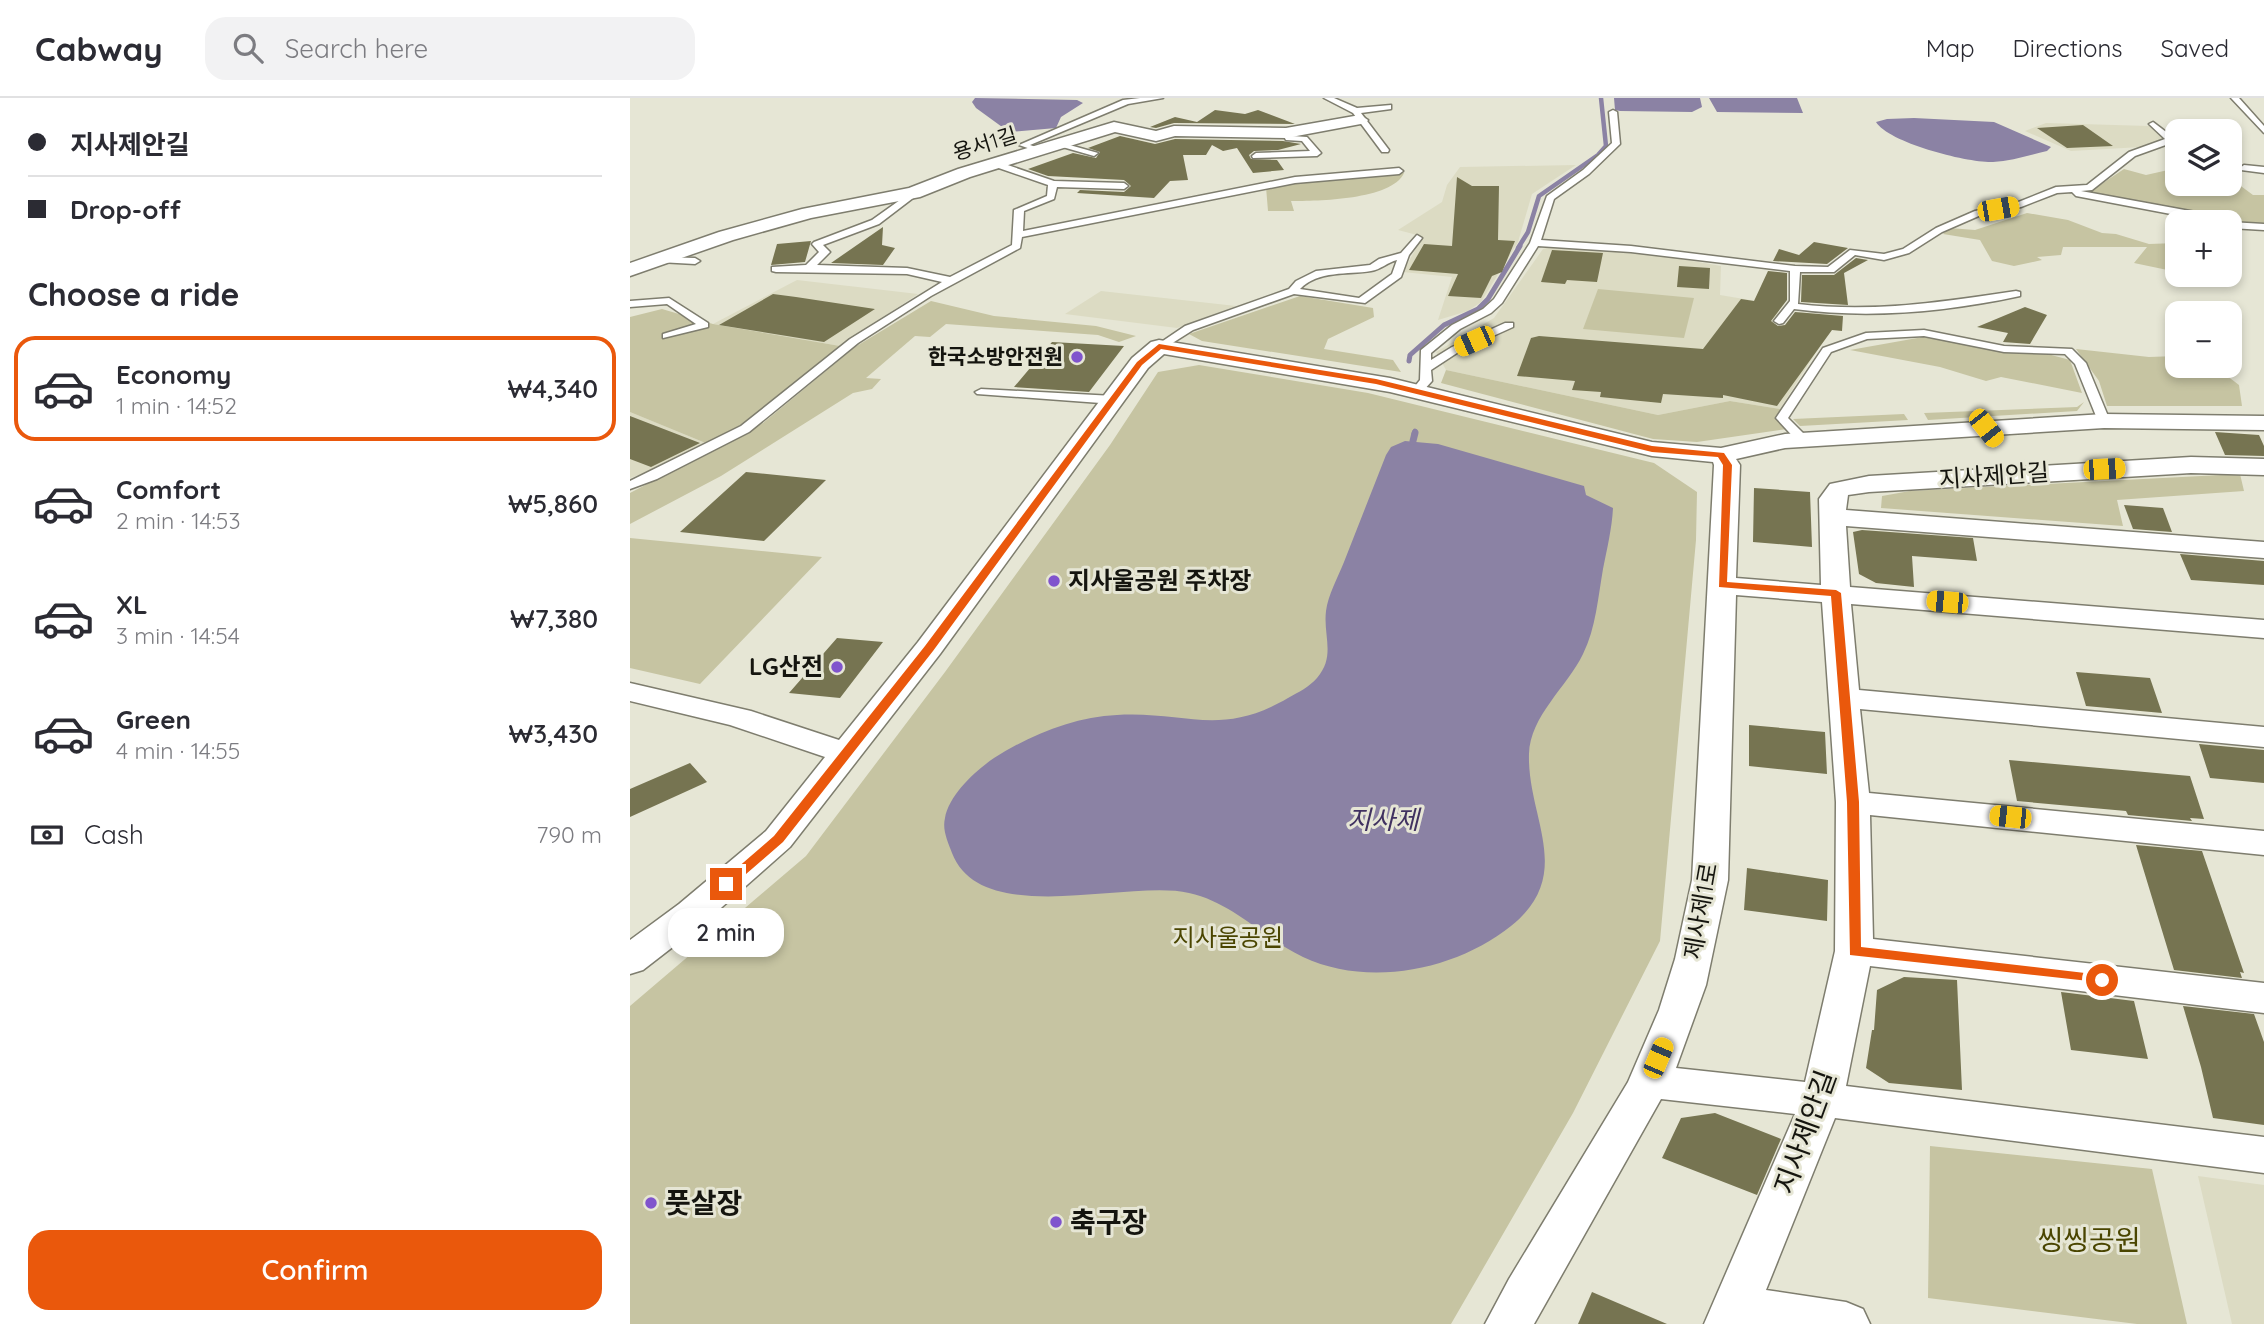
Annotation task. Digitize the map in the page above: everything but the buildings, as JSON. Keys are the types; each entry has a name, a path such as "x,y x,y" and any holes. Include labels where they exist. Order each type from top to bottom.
{"street":[{"name":"용서1길","path":"630,270 726,236 785,220 914,193 964,173 1114,127 1156,136 1174,131 1286,133 1358,116"},
{"path":"630,960 692,914 778,839 929,648 1146,355 1159,347 1418,390 1652,449 1721,455 1802,439 2104,421 2264,423"},
{"path":"1986,428 2022,474"},
{"name":"제사제1로","path":"1509,1324 1537,1270 1629,1119 1649,1081 1690,975 1710,880 1727,465 1721,455"},
{"name":"지사제안길","path":"1846,1324 1732,1315 1822,1100 1854,951 1853,802 1836,593 1832,499 1839,489 1869,484 2192,465 2264,467"},
{"name":"지사제안길","path":"1833,517 2264,551"},
{"path":"1722,585 2264,629"},
{"path":"630,692 740,718 845,753"},
{"path":"1844,698 2264,737"},
{"path":"1853,802 2264,843"},
{"path":"1854,951 2264,998"},
{"path":"1649,1081 2264,1155"}],"lane":[{"path":"1039,151 1023,145 1126,102 1159,98"},
{"path":"1328,98 1358,116 1385,150"},
{"path":"2235,98 2263,127"},
{"path":"1358,116 1388,107"},
{"path":"1418,390 1426,381 1425,352 1456,327 1487,311 1499,301 1535,243 1550,198 1587,172 1616,144 1613,113"},
{"path":"1535,243 1632,249 1795,269 1830,270 1853,252 1884,257 1906,251 1939,230 1978,213 2018,205 2063,190 2089,188 2132,154 2171,140 2153,124"},
{"path":"1256,156 1317,153 1304,139 1289,138 1286,133"},
{"path":"1062,144 1094,153"},
{"path":"996,164 1052,184 1124,186"},
{"path":"2244,168 2264,170"},
{"path":"1290,169 1290,181"},
{"path":"1017,235 1290,181 1399,171"},
{"path":"630,485 745,429 854,341 927,294 1017,246 1019,210 1051,197 1052,184"},
{"path":"2063,190 2169,210"},
{"path":"809,268 825,252 817,244 834,234 867,226 892,213 914,193"},
{"path":"2242,226 2264,227"},
{"path":"1159,347 1189,328 1293,291 1361,301 1397,275 1404,255 1417,238"},
{"path":"1293,291 1300,283 1320,273 1373,268 1382,261 1404,255"},
{"path":"662,260 695,261"},
{"path":"776,269 907,271 953,281"},
{"path":"1779,321 1795,301 1795,269"},
{"path":"1791,306 1832,311 1914,309 2016,295"},
{"path":"630,304 669,301 704,325 667,336"},
{"path":"1914,309 1927,323 1928,334"},
{"path":"1427,368 1456,349 1509,325"},
{"path":"1802,439 1782,418 1827,350 1866,336 1928,334 2004,349 2068,351 2080,363 2104,421"},
{"path":"981,392 1114,400"}],"shaded area":[{"path":"2046,123 2149,126 2164,139 2141,147 2071,151 2025,131"},
{"path":"1576,165 1532,194 1518,242 1481,302 1468,311 1438,320 1452,277 1403,272 1420,241 1417,235 1398,230 1442,202 1447,185 1460,167"},
{"path":"1551,247 1658,255 1721,266 1720,295 1780,305 1771,337 1820,346 1780,409 1730,401 1658,415 1446,370 1436,352 1494,318 1543,249"},
{"path":"797,280 918,294 840,346 713,324"},
{"path":"1101,291 1236,306 1177,328 1065,314"},
{"path":"630,412 708,444 656,469 630,478"},
{"path":"2198,1176 2264,1185 2264,1324 2232,1324"}],"green space":[{"path":"2124,169 2146,175 2165,171 2165,196 2242,196 2242,187 2253,195 2264,195 2264,224 2242,223 2242,210 2187,210 2088,193"},
{"path":"1404,173 1397,182 1370,194 1291,201 1294,211 1268,211 1266,187 1344,176"},
{"path":"2027,213 2068,220 2102,233 2116,234 2149,244 2165,243 2165,269 2134,263 2147,247 2063,247 2061,255 2037,257 2042,260 2014,266 1992,261 1980,240 1943,234 1949,228 1975,230"},
{"path":"1598,289 1694,298 1684,338 1583,329"},
{"path":"1300,296 1373,308 1374,317 1328,339 1324,349 1393,360 1401,372 1202,341 1189,334"},
{"path":"931,301 994,316 1096,326 1136,336 1119,342 1098,335 946,324 930,337 915,336 866,378 881,379 872,389 853,393 721,476 630,524 630,493 763,423 855,347"},
{"path":"662,309 713,324 840,346 751,419 708,444 630,412 630,317"},
{"path":"1923,337 1991,349 2040,352 2070,360 2082,393 2001,377 1986,381 1940,367 1850,350"},
{"path":"2076,349 2165,356 2165,378 2230,378 2239,385 2242,406 2107,406 2099,381"},
{"name":"지사울공원","path":"1199,365 1368,393 1654,463 1697,492 1696,540 1660,941 1573,1113 1451,1324 630,1324 630,1006 806,856 945,672 1110,445 1158,372"},
{"path":"1446,370 1658,415 1730,401 1780,409 1778,418 1787,429 1697,442 1653,439 1441,383"},
{"path":"2084,402 2077,411 1928,420 1924,413 2077,407"},
{"path":"1904,414 1908,420 1800,426 1793,419"},
{"path":"2240,474 2244,491 2117,500 2123,526 1881,508 1882,496 1910,491"},
{"path":"630,538 822,557 700,684 630,668"},
{"name":"씽씽공원","path":"1930,1146 2152,1169 2187,1324 2137,1324 1928,1298"}],"water":[{"path":"975,98 1077,100 1083,103 1061,117 1056,128 1009,132 976,108 972,102"},
{"path":"1614,98 1700,98 1702,107 1692,112 1620,111 1615,110"},
{"path":"1709,98 1797,98 1803,113 1717,112"},
{"path":"1914,118 1994,122 2051,147 2047,151 1993,162 1966,159 1912,144 1884,130 1876,122"},
{"name":"지사제","path":"1405,441 1438,444 1584,486 1586,495 1613,508 1591,634 1576,666 1542,714 1531,740 1530,778 1544,845 1545,866 1541,886 1530,906 1511,926 1465,954 1438,963 1411,970 1356,971 1303,957 1220,905 1189,893 1162,890 1058,896 1024,895 993,889 968,876 952,853 946,836 944,822 947,809 957,792 971,777 1008,750 1069,723 1101,716 1141,715 1203,720 1242,717 1264,710 1314,681 1326,662 1326,611 1331,592 1386,455 1391,447"}],"waterway":[{"path":"1518,248 1528,232 1539,196 1598,155 1606,146 1601,98"},
{"path":"1409,361 1410,355 1444,325 1478,309 1488,299 1520,246"},
{"path":"1413,441 1415,433"}],"place":[{"name":"한국소방안전원","path":"1077,357"},
{"name":"지사울공원 주차장","path":"1054,581"},
{"name":"LG산전","path":"837,667"},
{"name":"풋살장","path":"651,1203"},
{"name":"축구장","path":"1056,1222"}],"route":[{"path":"726,884 778,839 929,648 1146,355 1159,347 1418,390 1652,449 1721,455 1727,465 1722,585 1836,593 1853,802 1854,951 2102,980"}]}
